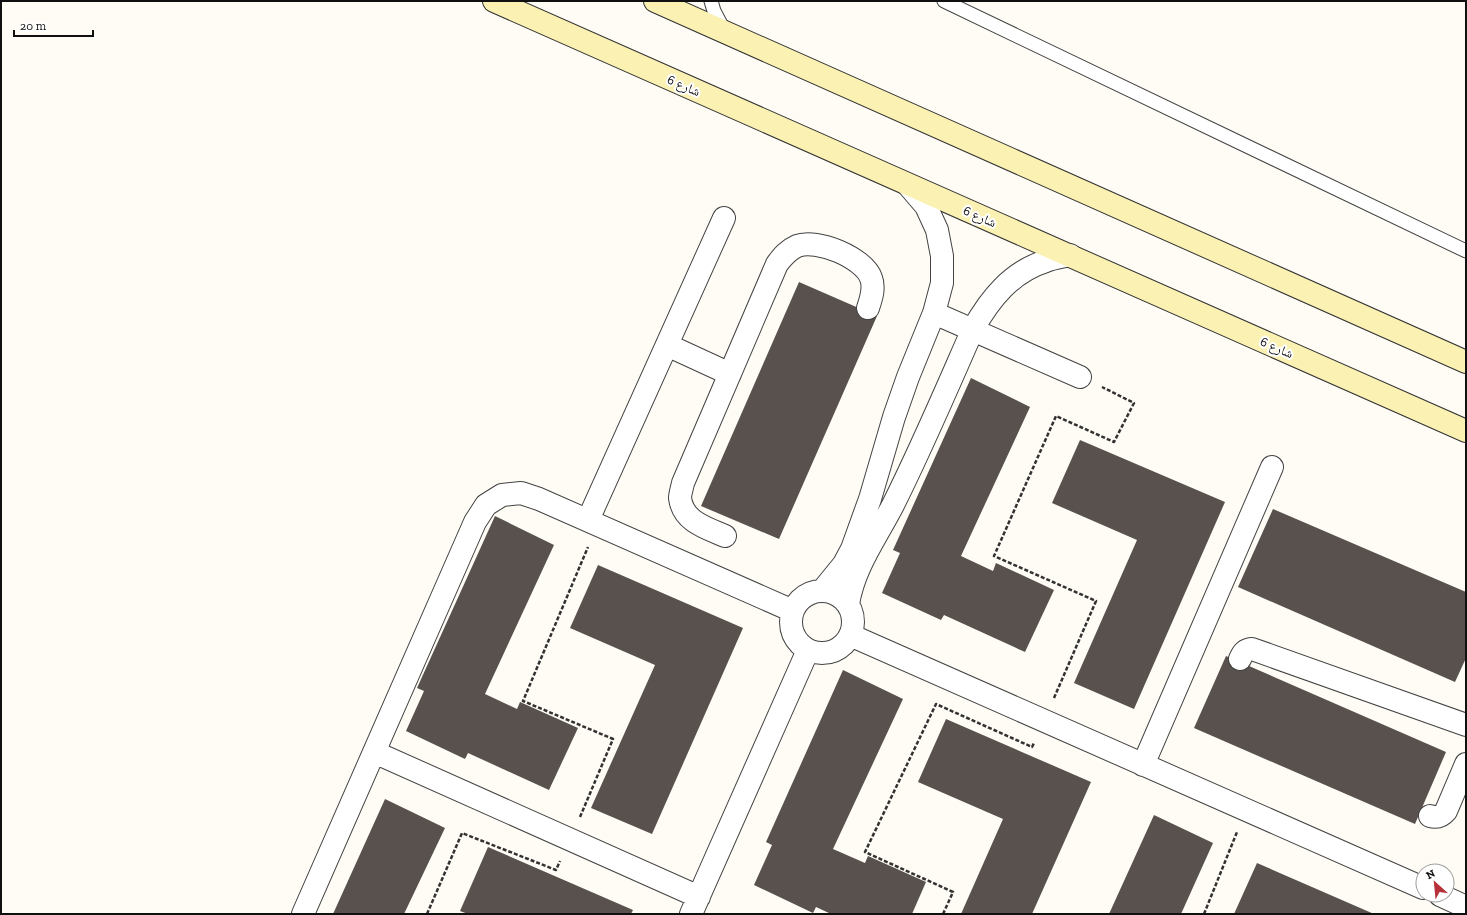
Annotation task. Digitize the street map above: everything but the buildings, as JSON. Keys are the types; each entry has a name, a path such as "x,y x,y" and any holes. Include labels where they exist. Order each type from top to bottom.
{"main road":[{"name":"شارع 6","path":"494,1 1466,431"},
{"path":"655,1 1466,362"}],"street":[{"path":"822,591 844,564 852,549 870,499 894,417 908,377 934,313 942,283 942,256 937,230 926,206 908,185"},
{"path":"592,523 724,218"},
{"path":"725,536 694,523 684,512 680,498 683,483 777,264 786,252 798,245 813,243 828,247 855,260 866,268 872,279 873,292 868,308"},
{"path":"848,604 850,588 856,572 896,499 973,329 986,307 1002,288 1022,272 1045,261 1070,255"},
{"path":"934,313 1080,377"},
{"path":"668,345 730,374"},
{"path":"1143,765 1272,467"},
{"path":"303,914 476,522 486,505 502,495 521,493 539,499 793,611"},
{"path":"822,591 836,594 848,604 852,614 853,625 850,635 842,645 832,651 820,653 808,650 799,643 793,634 791,622 793,611 799,600 810,593 822,591"},
{"path":"850,635 1415,884"},
{"path":"1240,659 1245,650 1252,649 1466,725"},
{"path":"374,752 570,839 698,908 808,650"},
{"path":"1430,816 1436,818 1442,816 1446,811 1466,764"},
{"path":"1455,902 1466,907"}],"lane":[{"path":"711,1 714,11 725,32"},
{"path":"944,1 1466,251"}],"path":[{"path":"943,914 953,892 865,852 936,704 1032,747 1044,721 1096,600 994,556 1056,416 1114,442 1134,403 1080,377"},
{"path":"427,914 462,833 556,870 613,739 523,701 592,523"},
{"path":"1204,914 1246,810"}]}
